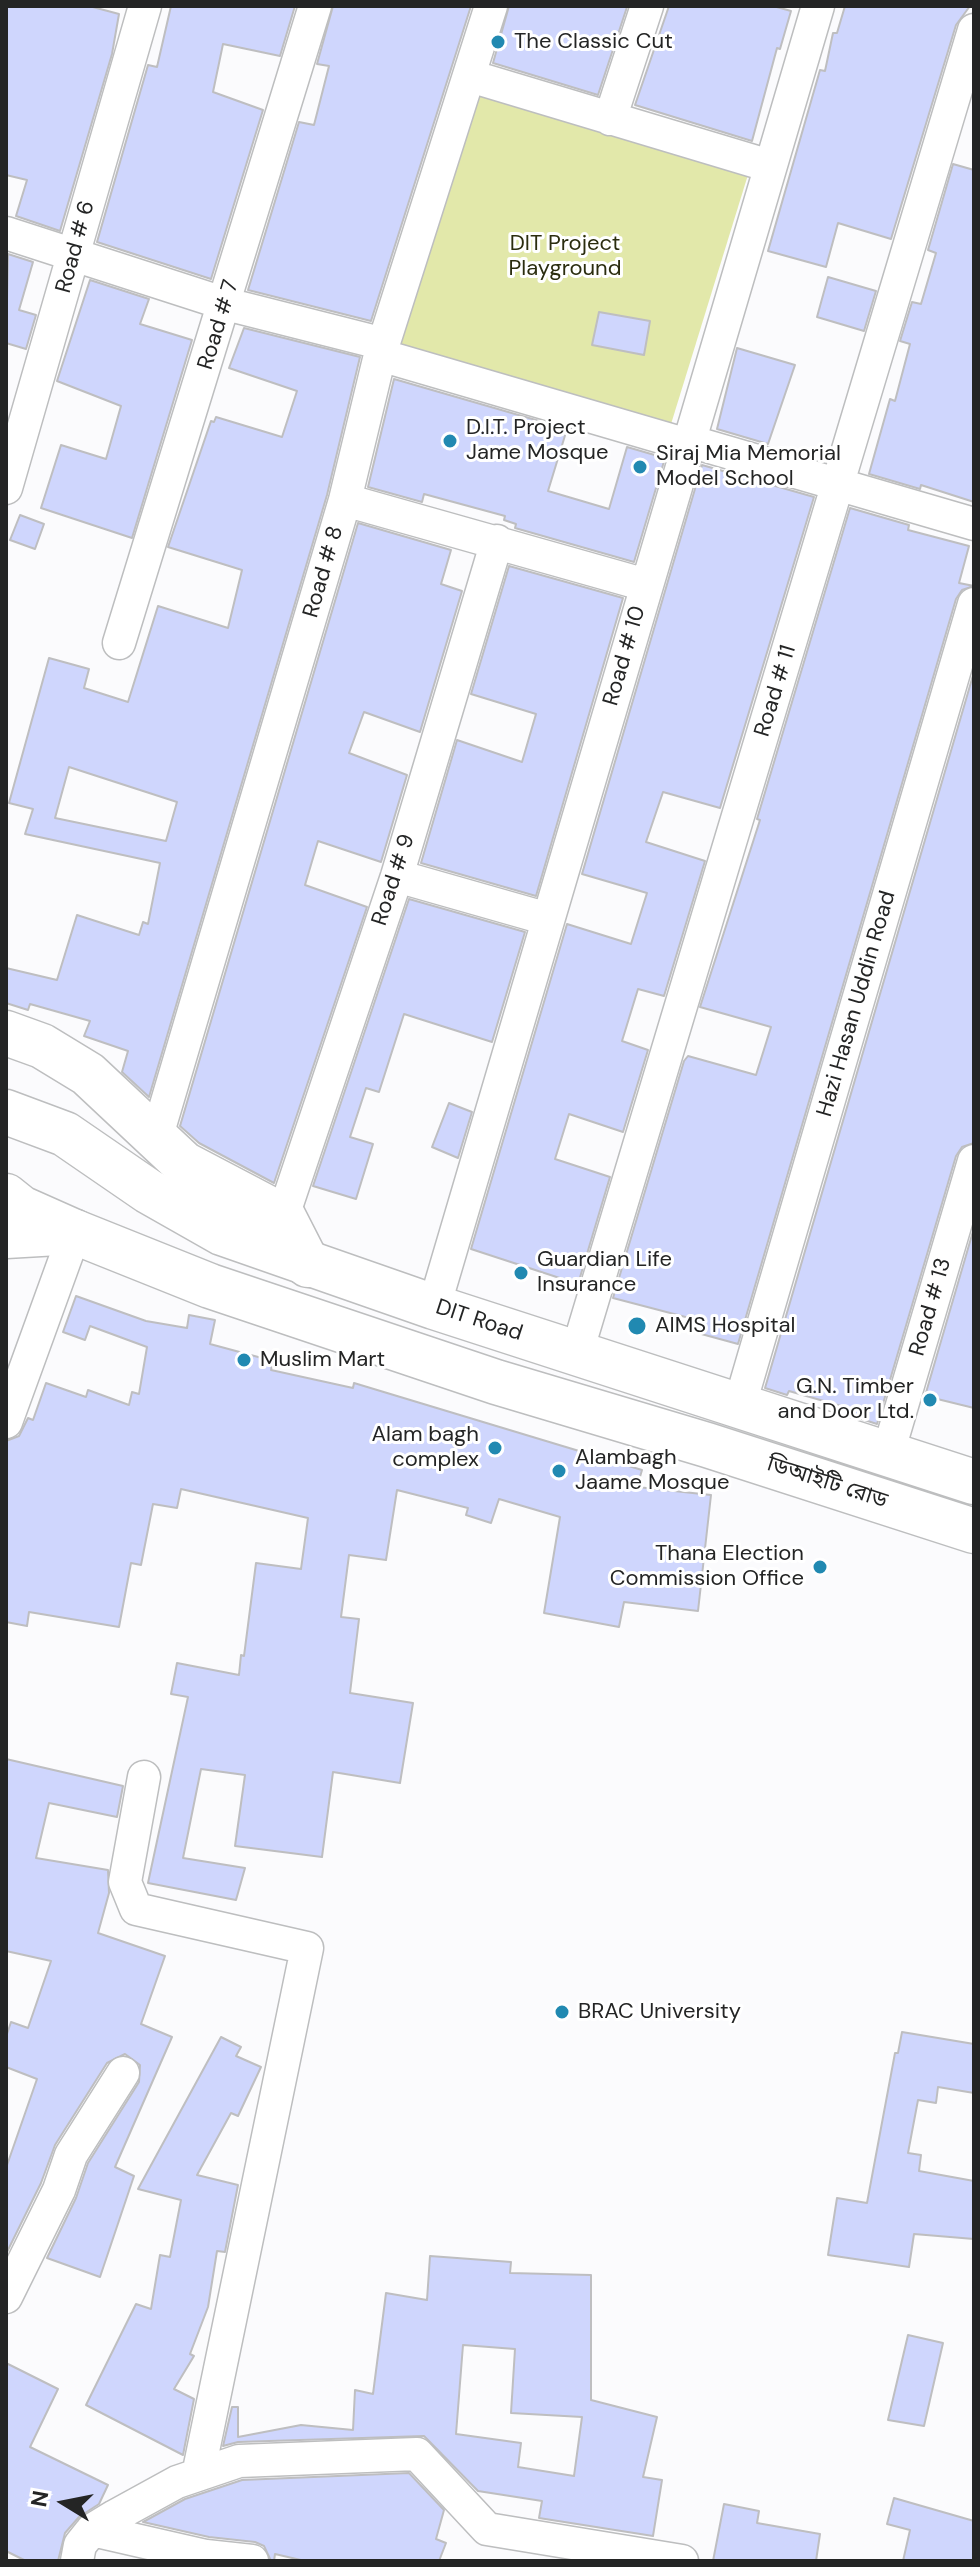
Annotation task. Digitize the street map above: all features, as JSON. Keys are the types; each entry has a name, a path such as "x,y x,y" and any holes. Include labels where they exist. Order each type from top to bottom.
{"main road":[{"path":"6,1033 42,1046 88,1074 184,1164 212,1182 283,1216 308,1265"},
{"path":"6,1086 65,1134"},
{"name":"DIT Road","path":"6,1112 65,1134 185,1214 222,1233 434,1307 974,1482"},
{"path":"10,1211 75,1232 210,1286 353,1335 974,1531"}],"street":[{"name":"Road # 6","path":"6,488 145,6"},
{"name":"Road # 7","path":"119,643 226,304 315,6"},
{"name":"Road # 8","path":"156,1139 345,500 382,350 491,6"},
{"path":"610,119 647,6"},
{"name":"Road # 10","path":"434,1307 818,6"},
{"name":"Road # 11","path":"577,1352 974,30"},
{"path":"470,76 770,166"},
{"path":"6,233 226,304 688,443 974,524"},
{"path":"345,500 646,585"},
{"name":"Road # 9","path":"283,1216 397,876 497,541"},
{"name":"Hazi Hasan Uddin Road","path":"740,1404 974,604"},
{"path":"397,876 548,919"},
{"name":"Road # 13","path":"888,1453 974,1161"},
{"path":"6,1422 75,1232"},
{"path":"144,1777 125,1882 136,1909 307,1948 198,2475"},
{"path":"6,2297 59,2190 71,2155 123,2073"},
{"path":"77,2561 80,2545 92,2530 177,2482 239,2461 417,2454 487,2529 682,2561"},
{"path":"92,2530 206,2556 252,2561"}],"green space":[{"name":"DIT Project Playground","path":"463,76 751,165 667,437 379,349"}],"building":[{"path":"6,6 89,6 119,14 112,54 60,231 16,216 27,180 6,175"},
{"path":"171,6 295,6 280,56 223,44 213,92 263,110 211,279 97,242 148,65 157,67"},
{"path":"333,6 471,6 371,321 248,290 299,122 314,125 329,66 317,64"},
{"path":"509,6 627,7 598,95 493,63"},
{"path":"669,6 773,6 791,11 780,49 777,48 752,141 635,105"},
{"path":"845,6 970,6 956,25 891,239 838,223 826,267 768,251 820,70 825,71 833,33 837,33"},
{"path":"953,164 974,170 974,502 921,485 920,489 869,474 890,399 895,401 910,344 900,341 912,302 921,304 936,253 928,250"},
{"path":"8,254 33,262 19,310 36,315 26,349 6,343"},
{"path":"828,277 876,291 864,331 817,317"},
{"path":"90,280 149,299 140,324 192,340 132,538 41,508 61,445 106,459 121,406 57,381"},
{"path":"599,312 650,321 644,355 592,345"},
{"path":"244,328 360,357 327,495 149,1097 122,1072 128,1051 84,1036 90,1021 30,1004 28,1010 6,1003 6,968 57,980 77,915 139,935 143,922 148,924 160,863 25,834 33,809 9,803 49,658 89,669 84,688 128,702 158,606 228,628 242,570 168,547 211,421 214,422 216,417 282,437 297,391 229,368","holes":["69,767 177,802 166,841 55,818"]},
{"path":"737,348 795,365 768,444 717,429"},
{"path":"394,379 567,429 548,491 609,509 627,447 665,458 634,562 515,528 516,524 504,520 505,516 424,494 422,502 368,487"},
{"path":"702,465 814,497 720,808 663,792 646,842 705,861 664,996 638,989 622,1041 648,1050 623,1132 569,1114 555,1159 610,1177 578,1284 471,1249 567,924 631,944 647,893 582,874"},
{"path":"850,508 909,525 908,530 969,546 959,583 974,586 962,590 956,599 738,1344 694,1332 697,1320 613,1298 684,1061 688,1056 756,1075 771,1027 700,1007 760,820 757,819"},
{"path":"20,515 44,524 35,549 10,540"},
{"path":"358,523 451,550 441,584 462,591 420,732 364,712 349,753 407,775 381,862 318,841 305,885 367,907 274,1183 199,1143 180,1126"},
{"path":"509,566 623,598 536,896 421,863 457,740 522,762 536,714 471,694"},
{"path":"974,672 974,1143 962,1147 956,1156 877,1424 846,1414 848,1408 789,1391 787,1395 765,1388"},
{"path":"409,899 525,932 492,1042 404,1014 379,1092 366,1088 350,1137 373,1144 356,1199 313,1186"},
{"path":"449,1103 472,1112 458,1158 432,1147"},
{"path":"974,1228 974,1408 925,1396"},
{"path":"76,1296 146,1321 187,1328 189,1315 215,1320 210,1344 273,1361 271,1370 353,1388 354,1383 642,1470 637,1487 711,1495 698,1611 624,1602 619,1627 544,1613 560,1517 499,1499 491,1523 466,1515 468,1508 397,1490 386,1560 349,1555 341,1617 359,1619 350,1693 413,1703 400,1783 333,1772 322,1857 235,1846 245,1775 201,1769 183,1858 245,1868 236,1900 148,1883 188,1697 171,1694 177,1663 239,1675 256,1563 301,1569 308,1518 181,1489 177,1508 153,1504 141,1565 131,1563 119,1627 29,1612 27,1626 6,1622 6,1441 19,1436 28,1418 33,1420 46,1383 86,1397 88,1390 129,1405 132,1392 139,1394 147,1347 90,1326 85,1340 63,1332"},
{"path":"6,1759 123,1786 117,1817 49,1803 36,1858 108,1870 109,1893 98,1933 165,1956 141,2024 172,2037 115,2167 134,2176 100,2277 47,2258 76,2198 88,2163 139,2082 140,2065 125,2054 107,2063 55,2145 41,2183 6,2254 6,2168 37,2079 6,2067 6,2037 11,2022 28,2028 51,1961 6,1951"},
{"path":"902,2032 974,2044 974,2093 938,2087 936,2103 918,2100 908,2153 921,2155 919,2171 974,2181 974,2239 914,2234 909,2267 828,2255 837,2198 867,2203 895,2053 898,2053"},
{"path":"221,2037 241,2047 236,2056 261,2067 238,2116 231,2113 197,2175 238,2185 225,2252 217,2251 208,2307 190,2354 194,2356 174,2389 194,2399 183,2455 86,2405 136,2304 151,2309 160,2255 170,2257 181,2200 138,2189"},
{"path":"430,2256 511,2262 510,2273 591,2275 591,2400 657,2417 643,2477 662,2480 653,2536 539,2518 542,2501 478,2491 424,2436 238,2442 223,2446 232,2407 238,2407 238,2437 301,2425 353,2430 355,2390 373,2394 386,2293 427,2300","holes":["463,2345 515,2349 511,2413 582,2417 574,2476 518,2467 521,2443 456,2434"]},
{"path":"908,2335 943,2343 924,2426 888,2420"},
{"path":"6,2363 58,2389 30,2447 108,2485 99,2504 79,2517 65,2533 58,2561 26,2561 6,2551"},
{"path":"409,2473 444,2510 436,2539 446,2543 439,2561 305,2561 275,2554 274,2561 271,2561 264,2546 255,2542 209,2537 143,2522 185,2499 242,2480"},
{"path":"894,2498 974,2521 974,2561 903,2561 910,2530 887,2524"},
{"path":"724,2504 759,2511 757,2523 820,2534 816,2561 713,2561"}],"place":[{"name":"The Classic Cut","path":"498,42"},
{"name":"D.I.T. Project Jame Mosque","path":"450,441"},
{"name":"Siraj Mia Memorial Model School","path":"640,467"},
{"name":"Guardian Life Insurance","path":"521,1273"},
{"name":"AIMS Hospital","path":"637,1326"},
{"name":"Muslim Mart","path":"244,1360"},
{"name":"G.N. Timber and Door Ltd.","path":"930,1400"},
{"name":"Alam bagh complex","path":"495,1448"},
{"name":"Alambagh Jaame Mosque","path":"559,1471"},
{"name":"Thana Election Commission Office","path":"820,1567"},
{"name":"BRAC University","path":"562,2012"}]}
